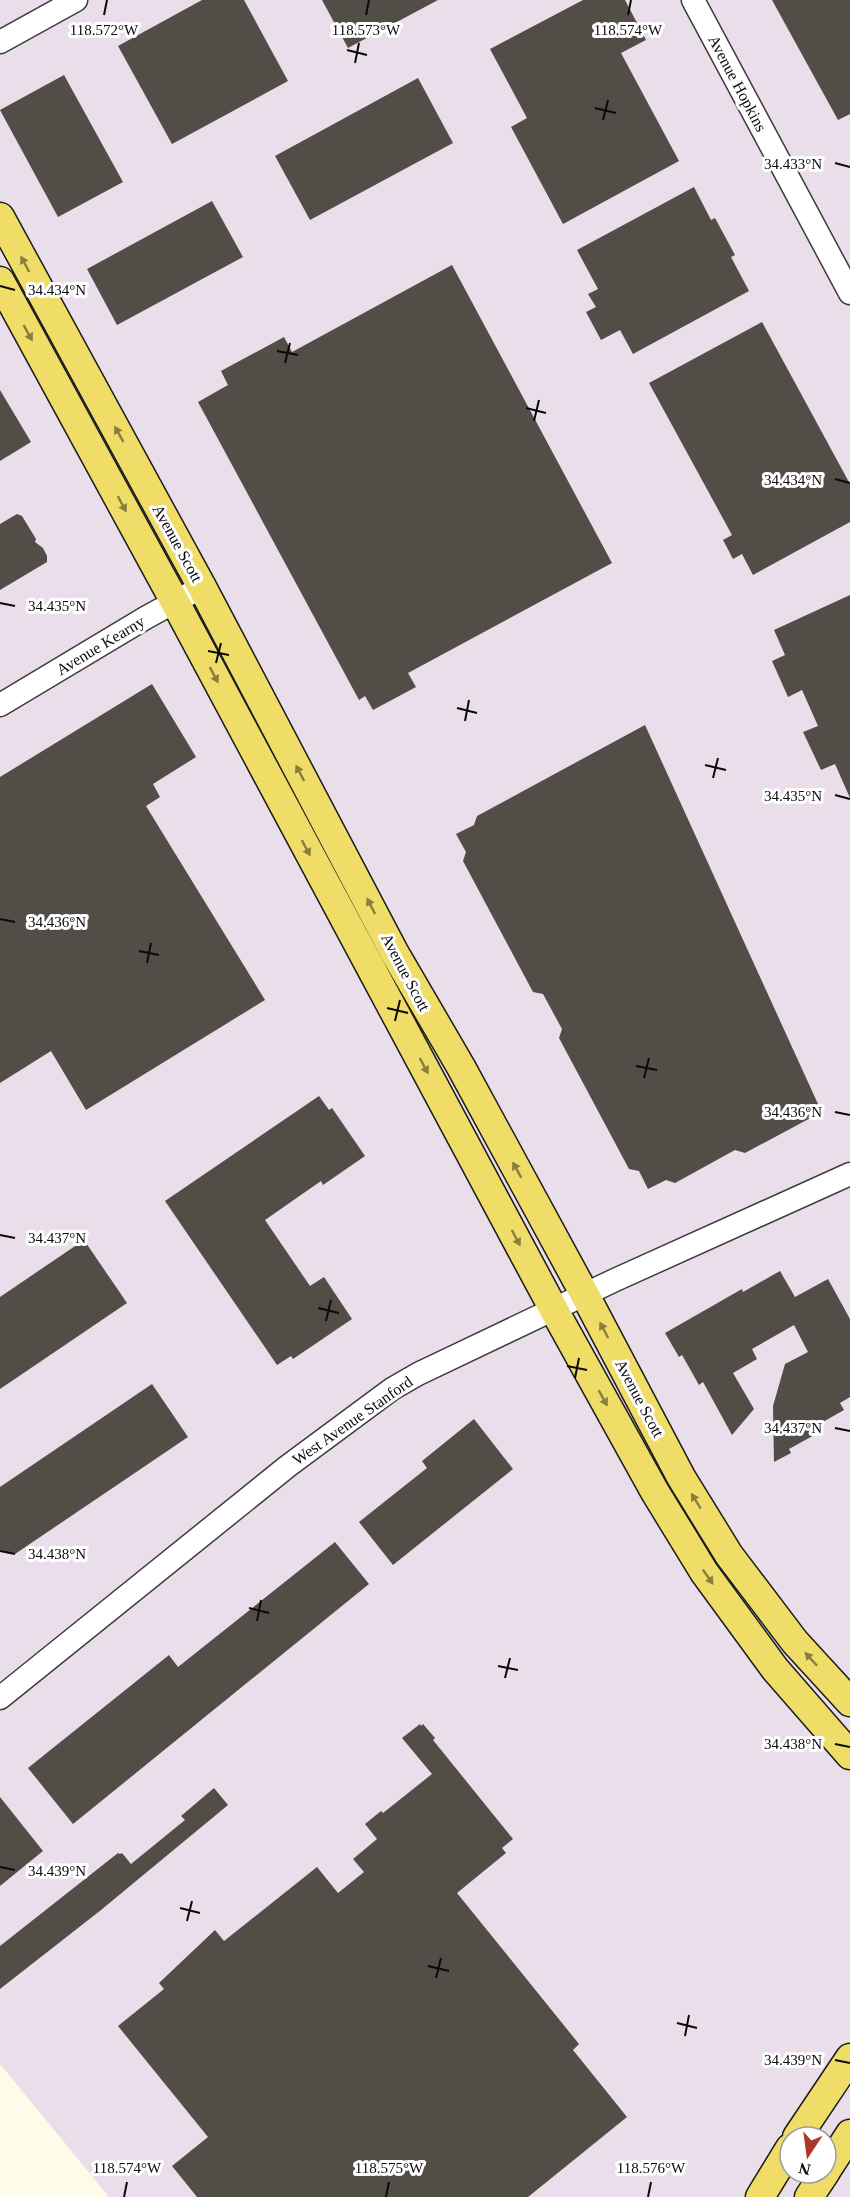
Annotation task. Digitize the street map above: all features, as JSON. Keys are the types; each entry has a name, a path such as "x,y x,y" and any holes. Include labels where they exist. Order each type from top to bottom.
{"main road":[{"name":"Avenue Scott","path":"0,217 202,587 394,952 461,1067 681,1477 729,1555 795,1642 850,1702"},
{"name":"Avenue Scott","path":"0,281 175,602 554,1310 655,1492 704,1572 775,1669 850,1755"},
{"path":"805,2125 846,2064"},
{"path":"826,2125 846,2064"},
{"path":"838,2152 850,2134"},
{"path":"760,2197 778,2168"}],"street":[{"path":"0,42 76,0"},
{"name":"Avenue Hopkins","path":"693,0 850,293"},
{"name":"Avenue Kearny","path":"0,705 202,587"},
{"name":"West Avenue Stanford","path":"0,1698 288,1466 392,1389 418,1374 585,1295 850,1174"}],"shaded area":[{"path":"0,0 850,0 850,2197 109,2197 0,2064"}],"building":[{"path":"202,0 244,0 288,81 172,144 118,46"},
{"path":"322,0 438,0 348,48"},
{"path":"583,0 625,0 646,40 621,53 679,161 563,224 511,127 527,118 490,49"},
{"path":"772,0 850,0 850,114 838,120"},
{"path":"64,75 123,182 58,217 0,110"},
{"path":"418,78 453,143 310,220 275,156"},
{"path":"694,187 711,220 715,218 735,255 731,257 749,291 633,354 620,330 601,340 586,312 596,307 588,294 598,289 577,250"},
{"path":"212,201 243,257 117,325 87,269"},
{"path":"452,265 612,563 408,673 416,687 373,710 365,696 359,700 198,402 228,385 221,371 284,337 292,352"},
{"path":"762,322 850,484 850,522 753,575 742,554 733,559 723,540 732,535 649,383"},
{"path":"0,390 31,442 0,461"},
{"path":"17,514 22,516 36,539 35,542 43,548 47,562 0,590 0,524"},
{"path":"850,595 850,798 835,764 821,770 803,732 818,726 802,690 788,697 772,661 785,655 774,630"},
{"path":"152,684 196,757 153,784 160,797 146,806 265,1000 86,1110 51,1051 0,1083 0,777"},
{"path":"645,725 818,1104 816,1115 745,1153 735,1150 675,1183 666,1180 648,1189 639,1171 629,1169 559,1038 562,1029 543,994 533,992 463,861 466,852 456,834 474,825 477,816"},
{"path":"319,1096 329,1110 332,1108 365,1156 323,1185 321,1181 265,1220 310,1286 324,1277 352,1319 293,1359 291,1356 277,1365 165,1201"},
{"path":"84,1240 127,1303 0,1389 0,1297"},
{"path":"780,1271 795,1297 828,1279 850,1319 850,1397 840,1403 844,1410 814,1427 818,1433 789,1449 791,1453 774,1462 773,1406 785,1364 808,1352 794,1325 752,1349 757,1359 733,1373 754,1409 732,1435 703,1382 699,1385 682,1355 679,1357 665,1333 742,1289 743,1292"},
{"path":"152,1384 188,1437 15,1554 0,1551 0,1487"},
{"path":"474,1419 513,1469 393,1565 359,1522 427,1468 422,1461"},
{"path":"335,1542 369,1584 73,1824 28,1768 169,1655 178,1667"},
{"path":"420,1724 421,1726 423,1724 435,1738 433,1740 513,1839 502,1848 506,1853 457,1893 579,2044 573,2050 627,2117 528,2197 197,2197 172,2166 208,2137 118,2026 164,1989 159,1983 215,1930 224,1941 317,1867 338,1893 364,1872 353,1859 377,1839 365,1824 381,1811 383,1813 432,1774 402,1738"},
{"path":"214,1788 228,1805 101,1910 0,1989 0,1946 118,1853 122,1853 131,1864 185,1820 181,1816"},
{"path":"0,1797 43,1851 0,1886"}]}
